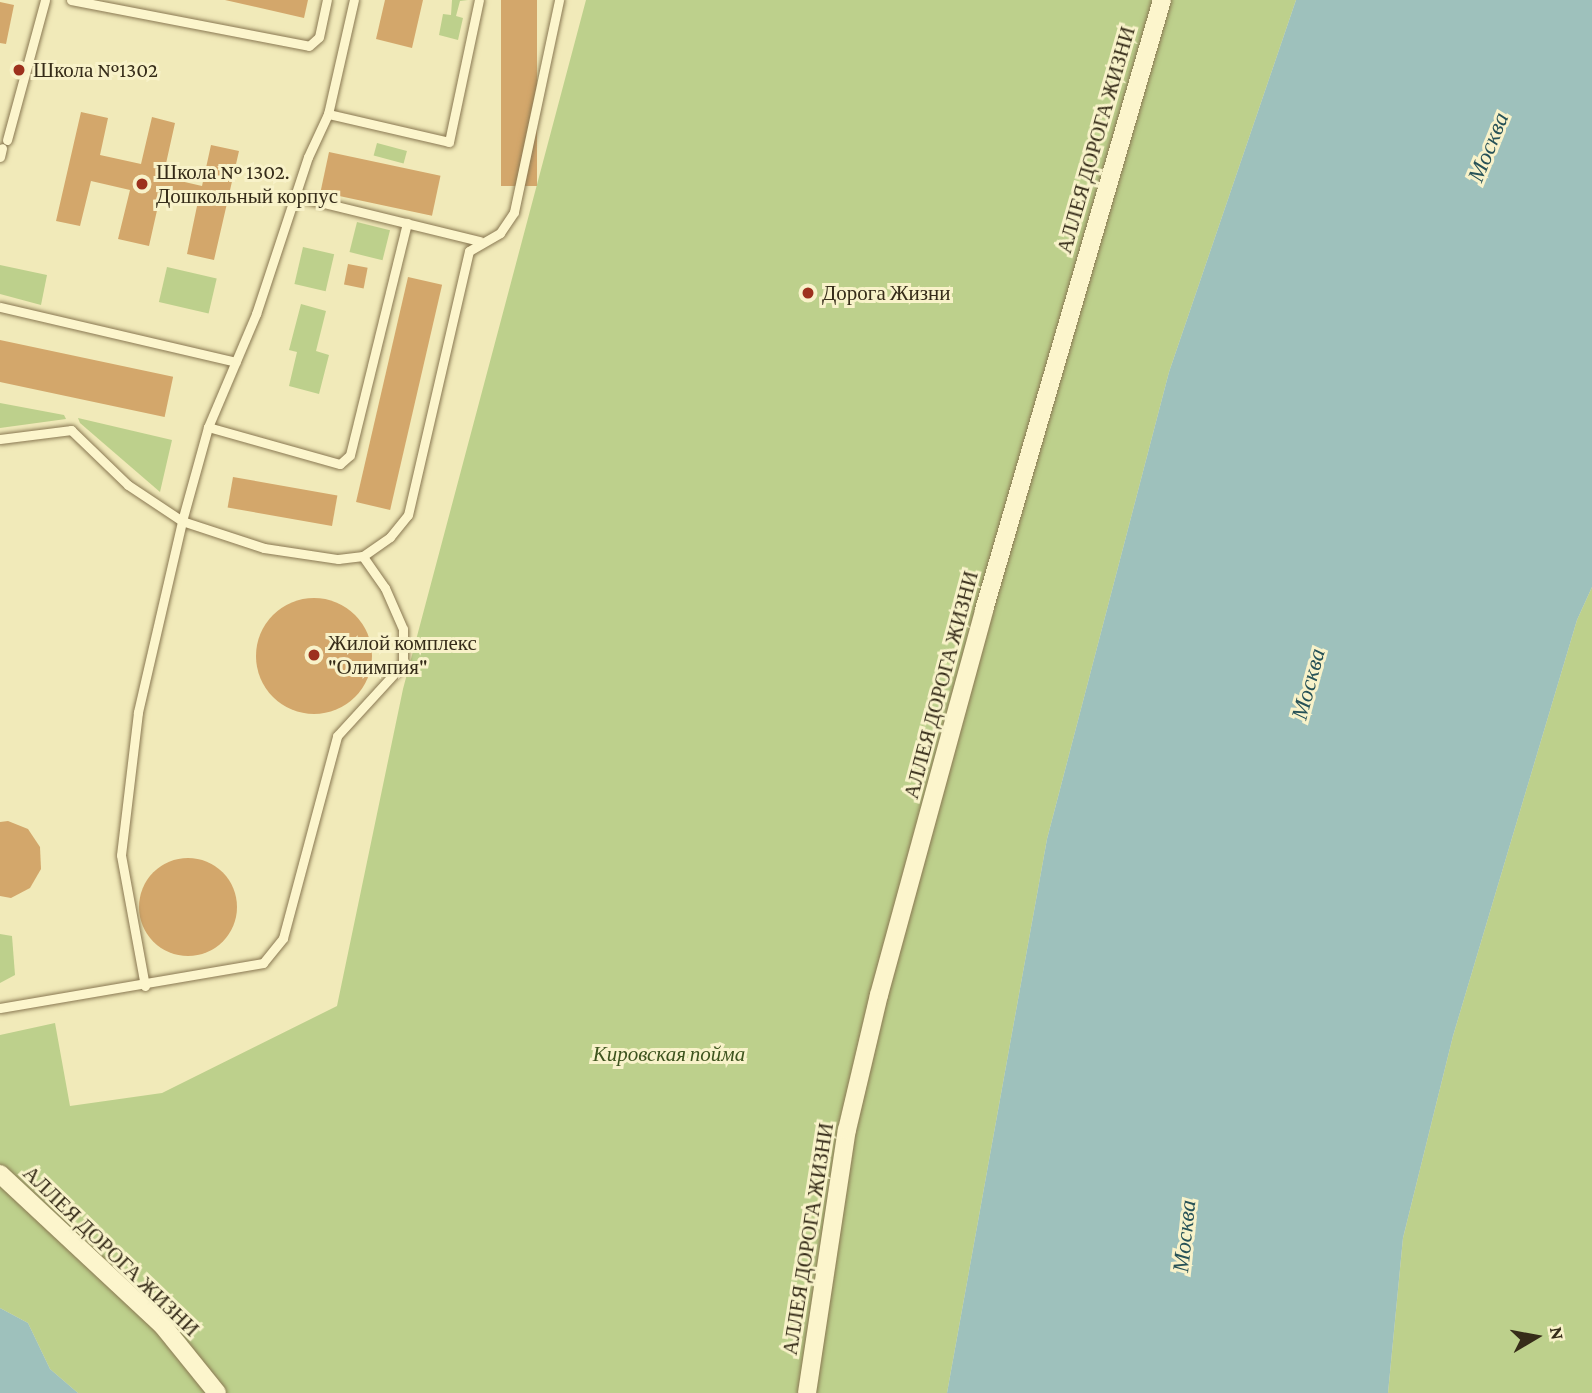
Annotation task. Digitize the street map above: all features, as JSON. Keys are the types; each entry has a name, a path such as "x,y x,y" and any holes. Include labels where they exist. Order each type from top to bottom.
{"street":[{"name":"АЛЛЕЯ ДОРОГА ЖИЗНИ","path":"807,1393 848,1130 879,995 984,610 1161,0"},
{"name":"АЛЛЕЯ ДОРОГА ЖИЗНИ","path":"0,1174 163,1326 217,1393"}],"lane":[{"path":"3,148 46,0"},
{"path":"71,0 309,46 319,37 327,0"},
{"path":"145,986 121,855 138,712 182,521 208,427 236,362 295,196 328,114 354,0"},
{"path":"328,114 449,142 479,0"},
{"path":"0,439 71,430 128,485 182,521 264,548 338,559 363,556 390,537 408,515 469,251 480,241 500,233 514,212 559,0"},
{"path":"295,196 480,241"},
{"path":"208,427 340,464 350,455 407,223"},
{"path":"0,307 236,362"},
{"path":"0,1008 145,986 263,963 283,938 337,736 403,664 403,629 385,588 363,556"}],"green space":[{"path":"452,0 468,0 460,1 456,16 463,18 458,40 439,35 443,14 451,15"},
{"name":"Кировская пойма","path":"586,0 1296,0 1169,372 1047,839 947,1393 78,1393 50,1369 28,1323 0,1308 0,1035 55,1023 70,1106 162,1093 337,1006 403,689"},
{"path":"377,143 407,151 404,164 374,156"},
{"path":"357,222 390,230 382,260 350,252"},
{"path":"303,247 334,254 326,291 294,284"},
{"path":"0,265 47,275 41,305 0,294"},
{"path":"167,267 217,278 209,314 159,302"},
{"path":"301,304 326,311 316,351 329,355 319,394 289,386 297,352 289,350"},
{"path":"0,403 64,415 66,419 0,428"},
{"path":"78,418 172,440 160,492 80,423"},
{"path":"1592,587 1592,1393 1388,1393 1403,1238 1453,1036 1577,620"},
{"path":"0,934 12,936 15,975 0,983"}],"water":[{"name":"Москва","path":"1296,0 1592,0 1592,587 1577,620 1453,1036 1403,1238 1388,1393 947,1393 1047,839 1169,372"},
{"path":"0,1308 28,1323 50,1369 78,1393 0,1393"}],"building":[{"path":"225,0 308,0 304,18"},
{"path":"385,0 423,0 412,48 376,39"},
{"path":"501,0 537,0 537,186 501,186"},
{"path":"0,2 14,5 6,44 0,43"},
{"path":"81,112 108,118 100,155 141,164 152,117 175,123 163,177 202,186 211,145 239,151 214,260 187,254 197,206 160,197 149,246 118,239 130,190 91,181 80,226 56,221"},
{"path":"329,152 441,176 432,216 320,192"},
{"path":"348,264 368,268 364,288 344,285"},
{"path":"408,277 442,285 390,510 356,502"},
{"path":"0,340 173,377 165,417 0,382"},
{"path":"233,477 337,495 332,526 228,508"},
{"name":"Жилой комплекс \"Олимпия\"","path":"314,598 336,603 355,615 367,634 372,656 367,678 355,697 336,709 314,714 292,709 273,697 261,678 256,656 261,634 273,615 292,603"},
{"path":"8,821 28,829 40,847 41,869 30,888 11,898 0,896 0,822"},
{"path":"188,858 207,862 222,873 233,888 237,907 233,926 222,941 207,952 188,956 169,952 154,941 143,926 139,907 143,888 154,873 169,862"}],"place":[{"name":"Школа №1302","path":"19,70"},
{"name":"Школа № 1302. Дошкольный корпус","path":"142,184"},
{"name":"Дорога Жизни","path":"808,293"},
{"name":"Жилой комплекс \"Олимпия\"","path":"314,655"}]}
